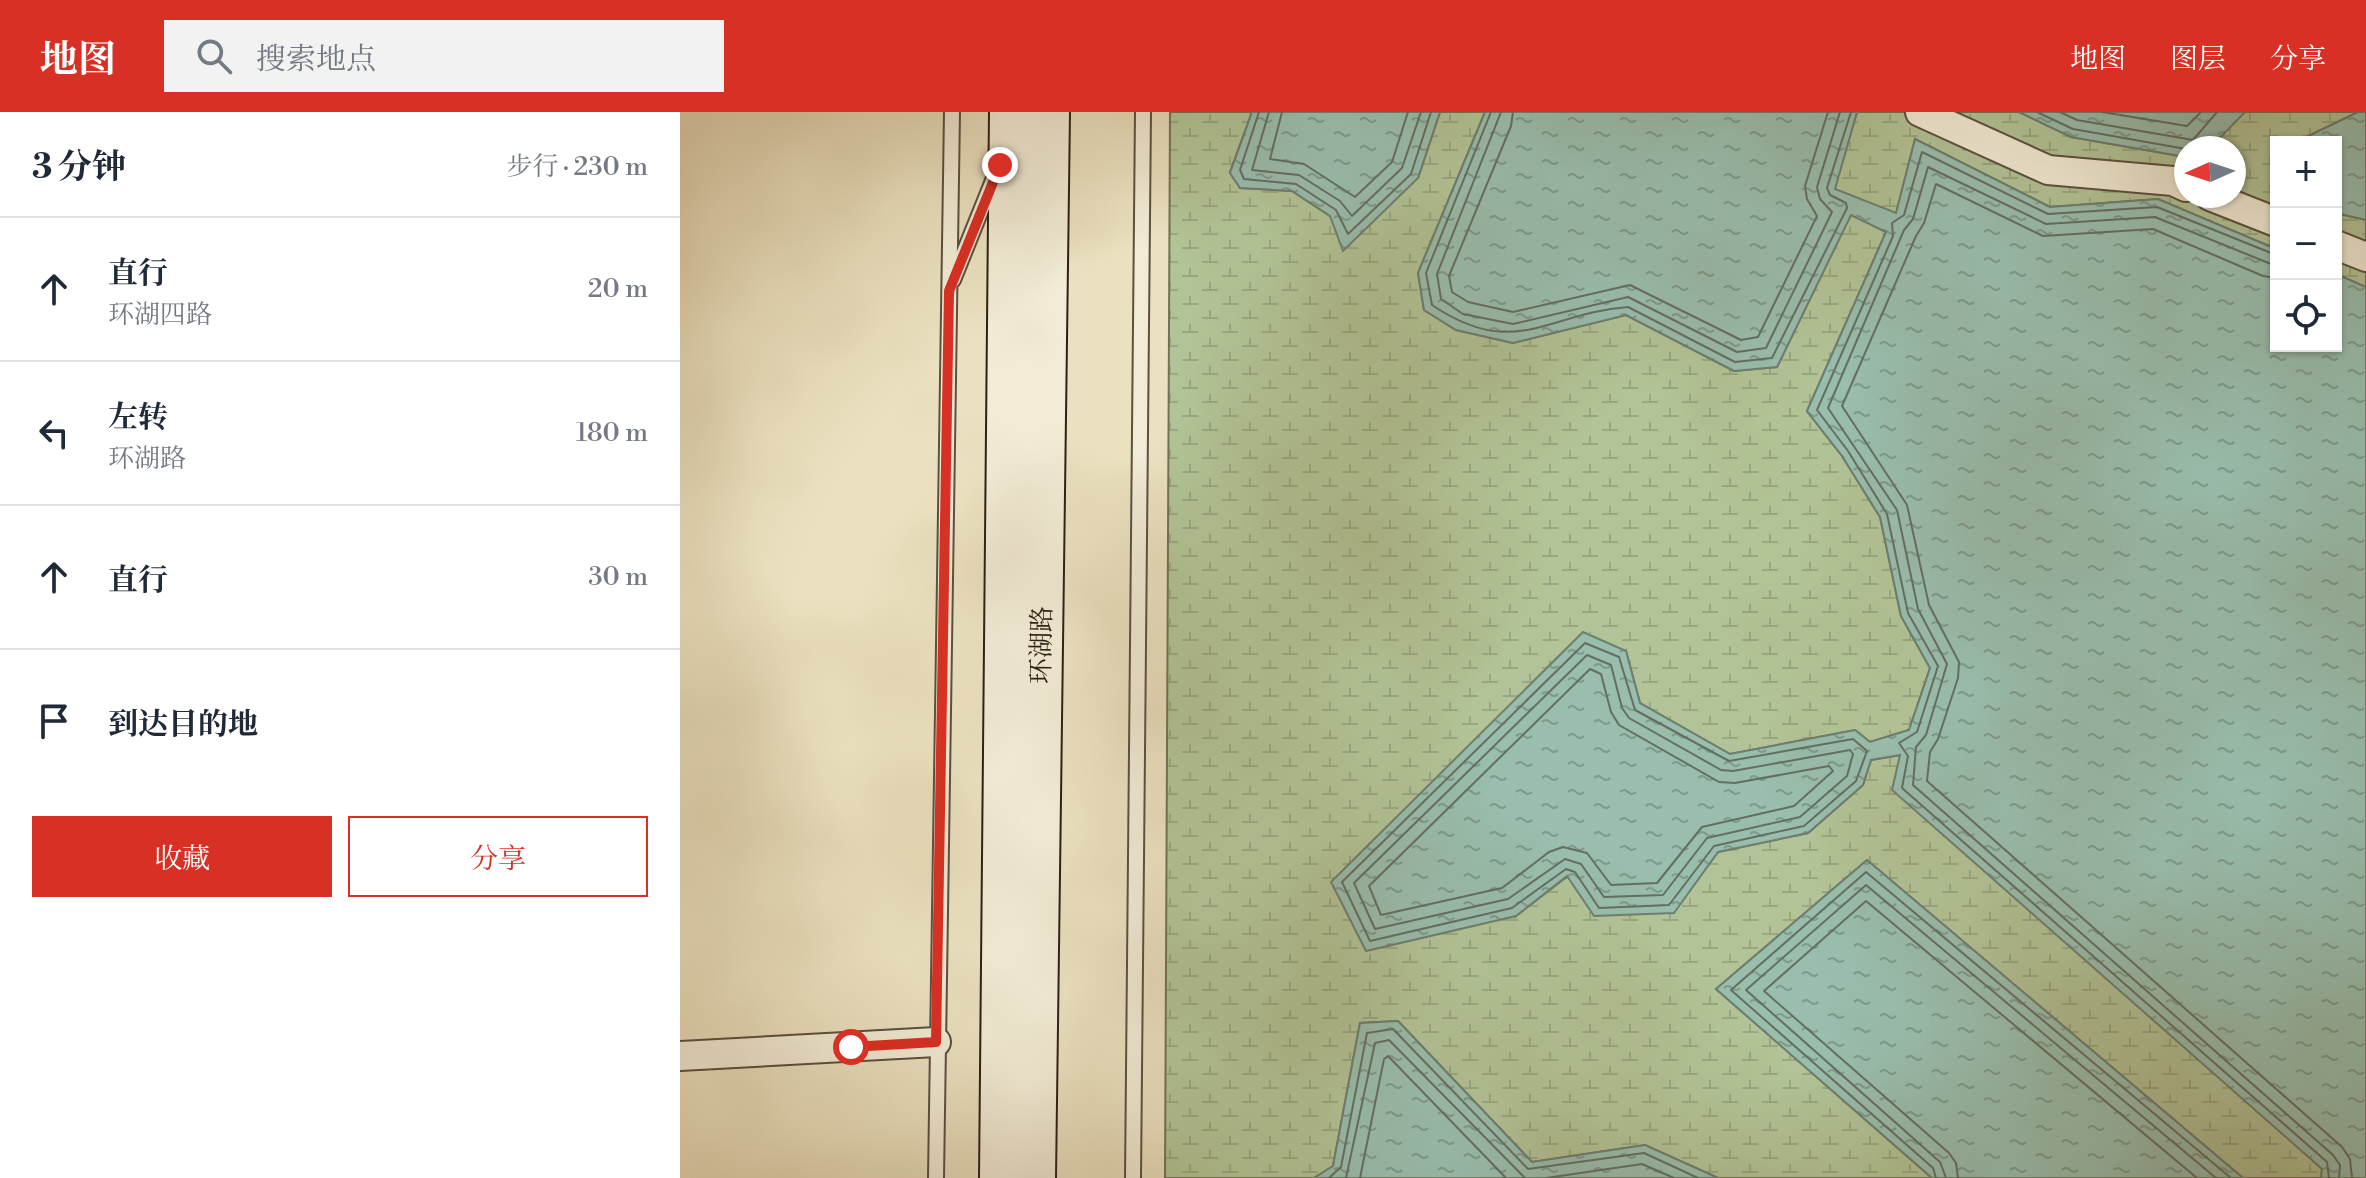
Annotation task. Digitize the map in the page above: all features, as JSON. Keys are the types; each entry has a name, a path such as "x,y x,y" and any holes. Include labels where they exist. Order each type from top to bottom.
{"main road":[{"name":"环湖路","path":"1035,1178 1049,112"},
{"name":"环湖路","path":"1000,1178 1010,126"}],"street":[{"path":"1920,112 2048,170 2174,181"},
{"path":"2240,208 2270,220"},
{"path":"2342,247 2366,257"},
{"path":"680,1056 936,1042"}],"lane":[{"path":"936,1178 952,112"},
{"path":"1133,1178 1143,112"},
{"path":"949,291 1010,126"}],"green space":[{"path":"1170,112 1252,112 1230,172 1240,188 1292,191 1330,216 1418,178 1440,112 1485,112 1418,273 1424,310 1456,330 1513,343 1626,315 1734,371 1777,367 1851,214 1886,232 1807,411 1842,456 1880,517 1901,616 1930,668 1909,730 1870,742 1855,730 1730,754 1640,703 1626,651 1516,916 1568,876 1673,913 1718,852 1808,833 1863,785 1871,760 1901,755 2322,1169 2321,1178 2243,1178 1867,860 1716,989 1932,1178 1718,1178 1645,1145 1532,1162 1398,1021 1360,1023 1333,1166 1314,1178 1165,1178"},
{"path":"1857,112 2019,112 2071,137 2174,155 2174,206 2158,199 2050,207 1915,139 1896,214 1834,189"},
{"path":"2245,112 2358,112 2308,136 2270,136 2270,246 2179,208 2246,208 2246,136 2220,136 2238,115"},
{"path":"2342,214 2366,220 2366,287 2342,277"}],"water":[{"path":"1252,112 1440,112 1418,178 1343,251 1330,216 1292,191 1240,188 1230,173"},
{"path":"1485,112 1857,112 1835,189 1896,213 1915,139 2050,207 2158,199 2270,246 2270,352 2342,352 2342,277 2366,287 2366,1178 2321,1178 2322,1169 1892,790 1900,755 1871,760 1863,785 1808,833 1718,852 1674,913 1594,916 1567,876 1516,916 1366,951 1331,882 1583,632 1626,651 1640,703 1730,754 1855,730 1870,742 1909,730 1930,668 1901,616 1880,517 1842,456 1807,411 1886,232 1851,215 1777,367 1734,371 1626,315 1513,343 1456,330 1424,310 1418,273"},
{"path":"2019,112 2245,112 2222,136 2174,136 2174,155 2071,137"},
{"path":"2358,112 2366,112 2366,220 2342,214 2342,136 2308,136"},
{"path":"1867,860 2243,1178 1932,1178 1716,989"},
{"path":"1398,1021 1532,1162 1645,1145 1718,1178 1314,1178 1333,1166 1360,1023"}],"route":[{"path":"851,1047 936,1042 949,291 1000,165"}]}
